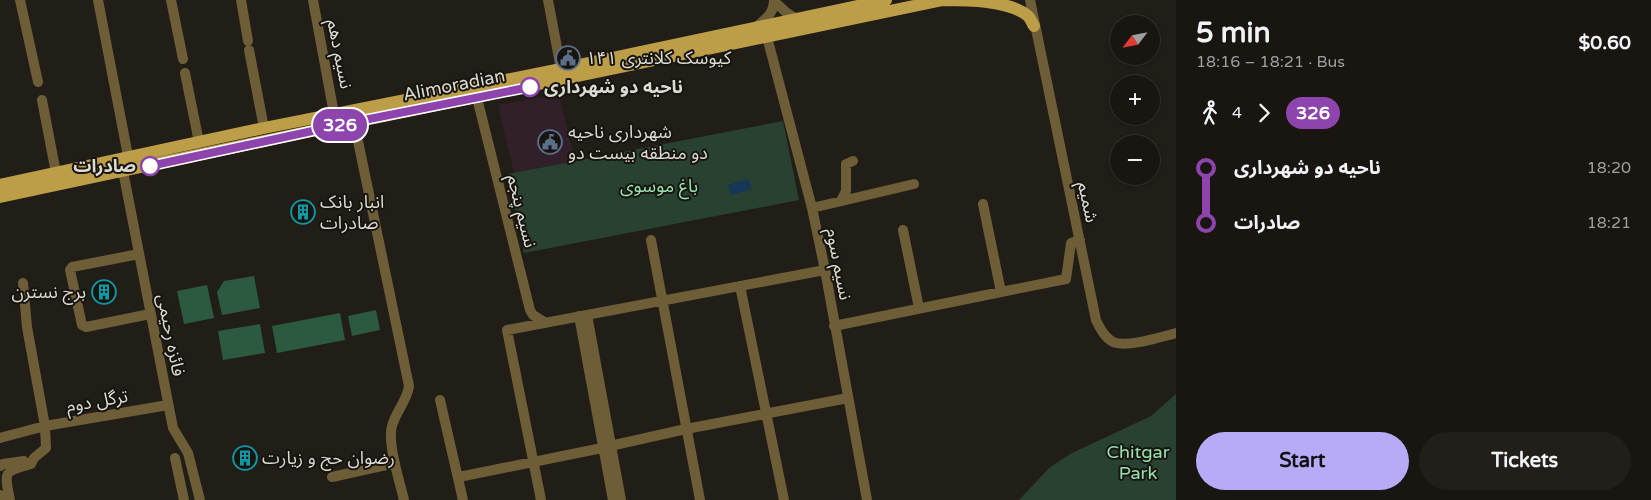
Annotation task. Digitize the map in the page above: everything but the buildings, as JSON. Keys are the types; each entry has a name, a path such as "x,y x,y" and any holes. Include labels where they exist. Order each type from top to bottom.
{"main road":[{"name":"Alimoradian","path":"0,197 767,37 904,4 943,0 998,4 1020,11 1029,17 1034,26"},
{"name":"Alimoradian","path":"0,185 128,156 561,69 882,1"}],"street":[{"path":"20,0 38,82"},
{"path":"98,0 128,156"},
{"path":"171,0 183,59"},
{"path":"241,0 264,128"},
{"name":"نسیم دهم","path":"313,0 334,114"},
{"path":"548,0 561,69"},
{"name":"شمیم","path":"1030,0 1096,320 1104,335 1114,342 1129,344 1176,334"},
{"path":"774,1 787,13 798,19"},
{"path":"755,28 769,16 773,9 774,1"},
{"name":"نسیم سوم","path":"767,37 812,208 825,270 866,500"},
{"path":"185,73 199,142"},
{"name":"نسیم پنجم","path":"477,98 530,310 533,316 546,323"},
{"path":"42,100 56,173"},
{"path":"354,122 409,386 408,395 391,427 391,436 404,500"},
{"path":"841,201 846,191 846,164 853,161"},
{"name":"فائزه رحیمی","path":"123,171 173,428 188,453 200,500"},
{"path":"812,208 914,184"},
{"path":"984,204 1001,292"},
{"path":"903,230 919,308"},
{"path":"651,240 700,500"},
{"path":"834,326 1066,279 1071,243 1080,240"},
{"path":"139,254 72,267 70,270 82,325 150,314"},
{"path":"541,500 507,330 825,270"},
{"path":"10,500 6,478 9,472 31,464 34,458 46,448 46,426 27,327 23,283"},
{"path":"740,286 784,500"},
{"path":"583,316 606,447 613,500"},
{"path":"458,477 606,447 686,428 848,398"},
{"path":"440,400 463,500"},
{"name":"ترگل دوم","path":"0,432 21,428 31,429 168,405"},
{"name":"ترگل دوم","path":"0,438 24,433 31,429"},
{"path":"606,447 621,500"},
{"path":"0,466 34,458"},
{"path":"175,458 184,500"},
{"path":"332,477 396,463"},
{"path":"182,489 197,486"},
{"path":"0,495 1,500"}],"shaded area":[{"path":"559,94 575,161 514,173 498,105"}],"green space":[{"name":"باغ موسوی","path":"783,121 799,200 524,253 508,174"},
{"path":"254,276 260,308 222,315 217,292 224,281"},
{"path":"207,285 214,318 184,324 177,291"},
{"path":"376,310 380,330 352,336 348,316"},
{"path":"340,313 345,340 277,353 272,326"},
{"path":"260,324 265,353 223,360 218,331"},
{"name":"Chitgar Park","path":"1176,394 1176,500 1019,500 1049,468 1070,454 1151,416"}],"water":[{"path":"748,179 752,189 731,195 728,185"}],"bus line":[{"name":"326","path":"150,166 354,122 530,87"}],"place":[{"name":"کیوسک کلانتری ۱۴۱","path":"568,58"},
{"name":"ناحیه دو شهرداری","path":"530,87"},
{"name":"شهرداری ناحیه دو منطقه بیست دو","path":"550,142"},
{"name":"صادرات","path":"150,166"},
{"name":"انبار بانک صادرات","path":"303,212"},
{"name":"برج نسترن","path":"104,292"},
{"name":"رضوان حج و زیارت","path":"245,458"}]}
